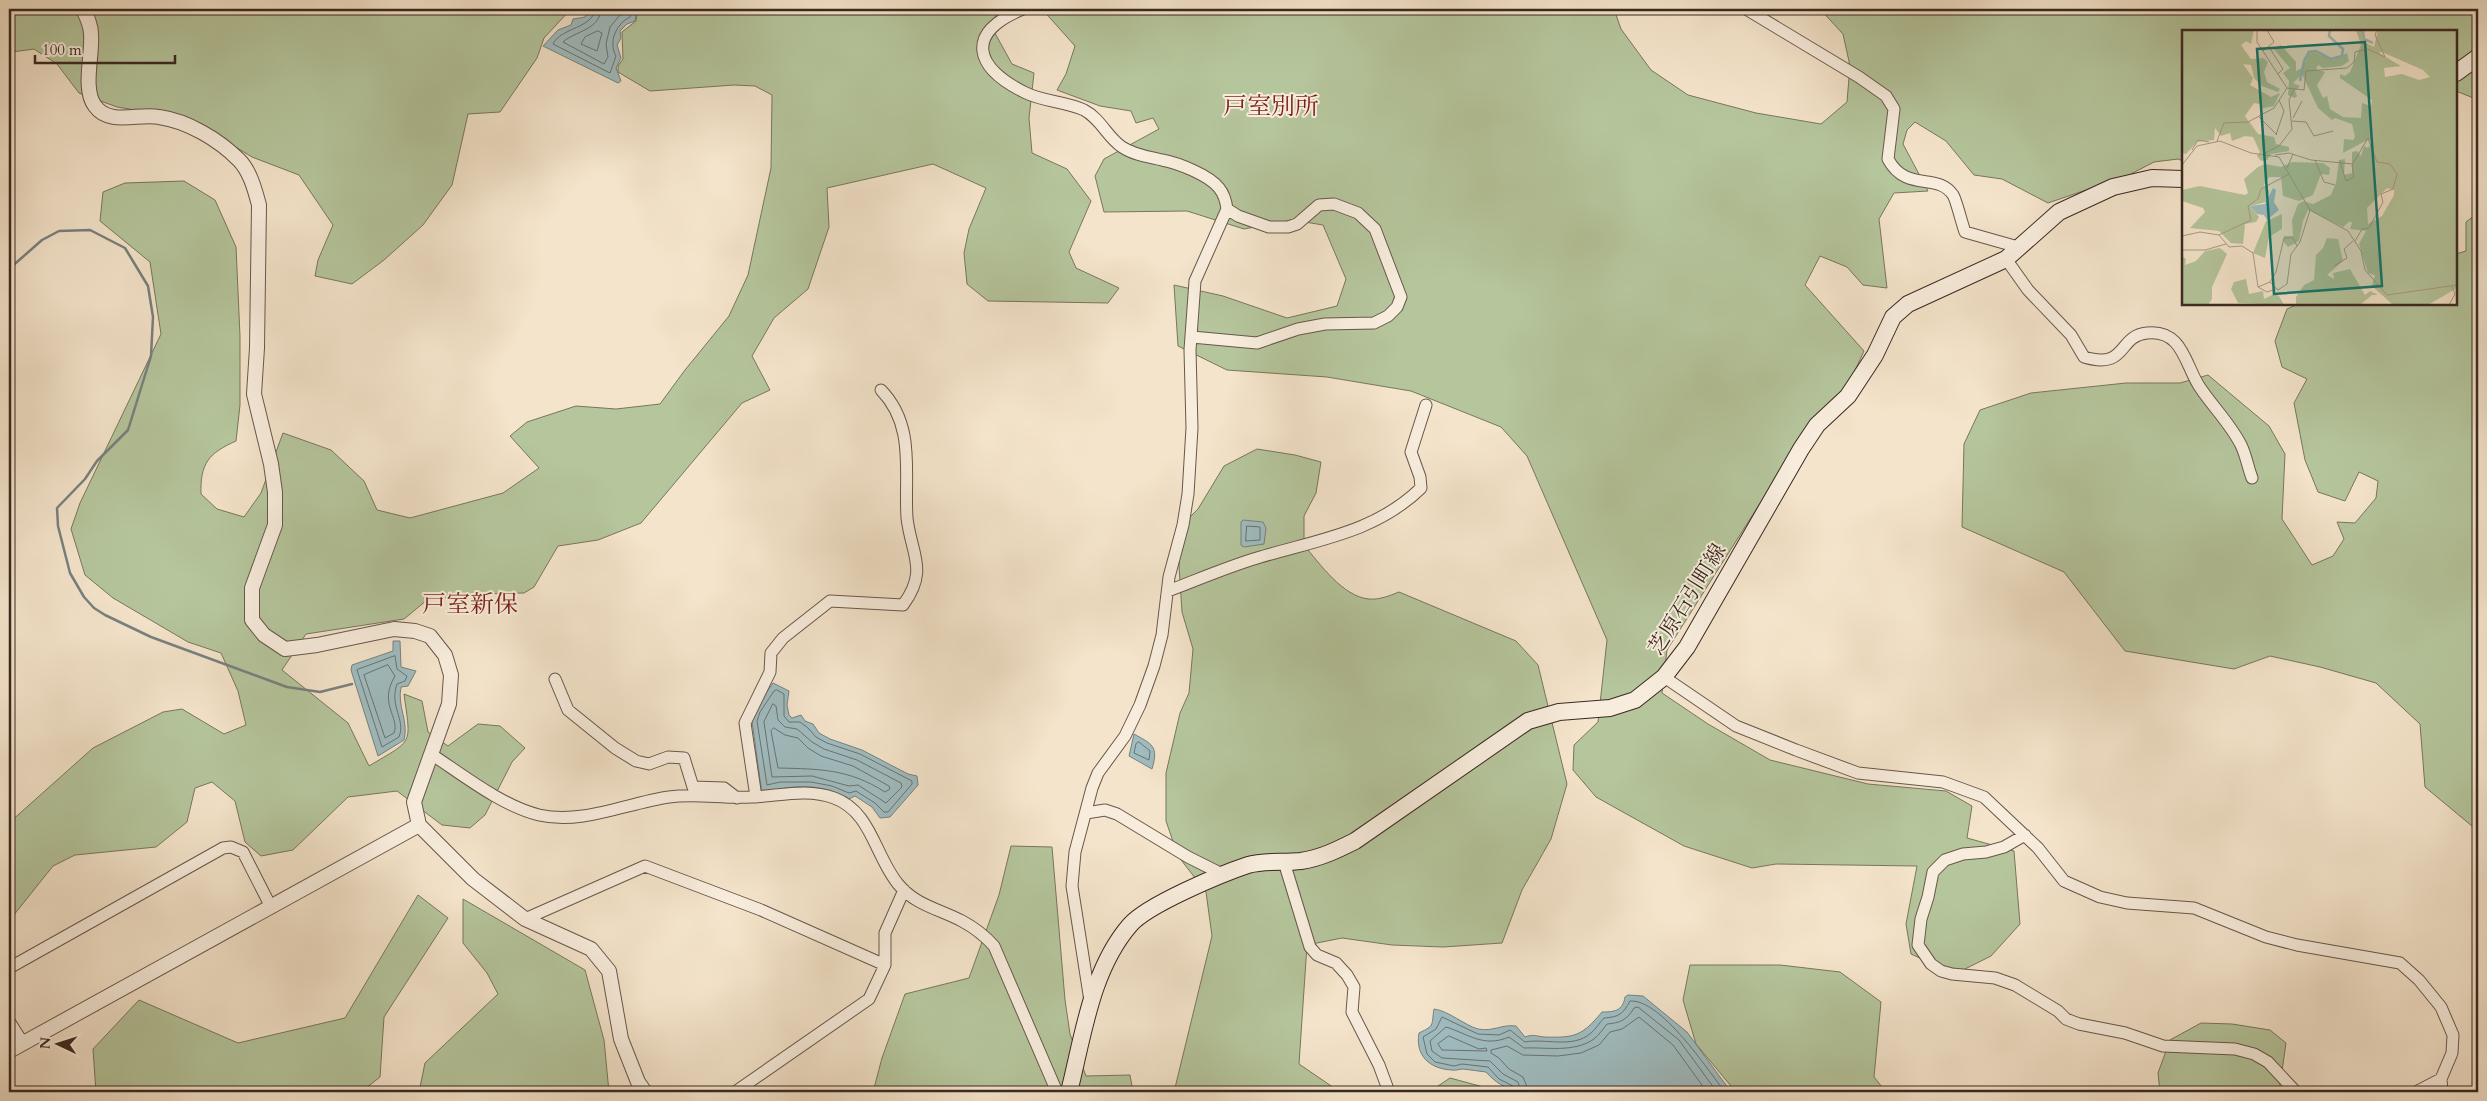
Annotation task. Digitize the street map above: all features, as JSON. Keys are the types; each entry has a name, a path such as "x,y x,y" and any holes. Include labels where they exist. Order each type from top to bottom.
{"main road":[{"path":"2457,72 2478,56"},
{"name":"芝原石引町線","path":"1069,1092 1091,1006 1107,958 1131,924 1164,902 1250,865 1284,862 1329,854 1354,841 1528,721 1559,712 1610,708 1635,700 1664,677 1687,647 1801,449 1817,425 1848,396 1875,354 1893,317 1908,304 2006,259 2059,212 2113,187 2152,178 2182,179"}],"street":[{"path":"83,9 91,34 90,95 94,105 104,114 122,117 158,116 179,121 200,132 240,161 254,185 259,205 254,394 271,464 275,492 275,525 252,588 250,609 252,620 264,635 285,649 317,645 394,629 415,631 430,636 445,655 451,675 449,704 419,781 414,802 419,825 473,880 525,919 592,949 608,971 622,1039 638,1082 645,1092"},
{"path":"1023,9 987,33 981,43 982,55 992,70 1026,94 1043,100 1075,106 1089,113 1122,147 1148,158 1163,160 1194,171 1218,187 1225,197 1228,209 1195,281 1190,350 1192,428 1188,494 1168,591 1162,635 1154,666 1140,705 1125,736 1098,773 1075,852 1072,886 1091,1006"},
{"path":"1746,9 1859,77 1886,96 1894,109 1888,159 1892,167 1899,175 1916,181 1946,187 1955,196 1958,213 1965,232 2018,247"},
{"path":"1192,337 1257,343 1298,329 1325,324 1374,323 1388,316 1397,307 1401,297 1376,229 1358,213 1334,204 1319,205 1297,224 1288,227 1269,227 1238,216 1228,209"},
{"path":"2006,259 2028,290 2071,335 2084,357 2098,361 2109,361 2135,337 2146,333 2162,334 2173,340 2186,356 2198,384 2231,428 2242,447 2252,478"},
{"path":"756,797 745,724 770,672 771,653 783,638 830,601 903,605 916,585 917,560 911,541 907,517 906,443 902,425 888,397 881,390"},
{"path":"1168,591 1259,557 1334,537 1394,512 1421,488 1420,477 1411,452 1426,405"},
{"path":"1664,677 1736,726 1796,750 1858,773 1943,782 1984,797 2024,835 2064,881 2100,897 2127,903 2194,908 2274,939 2400,963 2419,980 2446,1015 2453,1035 2452,1053 2441,1079 2442,1092"},
{"path":"555,679 568,710 615,748 636,761 649,764 668,757 684,758 693,787 724,788 737,798"},
{"path":"431,754 485,790 540,815 595,815 670,797 737,798 793,793 824,795 849,806 862,820 879,853 897,883 904,890 925,906 961,921 982,934 994,946 1057,1092"},
{"path":"1086,813 1105,810 1117,814 1188,857 1224,875"},
{"path":"9,1051 419,825"},
{"path":"2024,835 2004,847 1986,852 1963,854 1945,860 1933,872 1921,919 1918,945 1932,964 1941,971 1952,974 1995,978 2015,985 2058,1011 2066,1019 2078,1024 2125,1033 2163,1046 2235,1049 2254,1054 2268,1062 2296,1092"},
{"path":"9,968 223,848 231,847 243,852 271,907"},
{"path":"1284,862 1310,947 1317,955 1336,964 1347,975 1354,987 1352,1012 1379,1065 1390,1092"},
{"path":"525,919 645,866 761,910 884,965"},
{"path":"735,1092 869,999 884,965 885,934 904,890"},
{"path":"9,1021 22,1043"},
{"path":"2416,1092 2441,1079"}],"green space":[{"path":"9,9 571,9 544,38 537,58 500,112 468,114 452,185 423,225 384,260 352,284 315,276 318,260 333,225 299,175 252,157 190,119 117,107 79,93 57,64 34,49 12,52 9,56"},
{"path":"638,9 999,9 991,26 1012,64 1034,73 1029,118 1032,153 1067,169 1091,201 1069,252 1076,268 1119,288 1108,303 988,301 967,284 964,253 969,229 986,188 933,164 827,188 829,227 808,289 774,318 752,356 770,390 742,403 641,523 598,540 558,546 534,587 524,593 478,594 427,600 404,619 306,634 282,670 348,723 369,766 394,751 406,739 408,723 404,694 422,701 428,732 448,746 478,724 500,726 525,748 512,762 485,815 470,828 442,825 397,791 348,797 293,850 261,856 245,842 235,801 212,782 195,788 187,822 156,847 75,855 53,866 9,921 9,823 93,748 163,712 182,709 224,734 246,725 238,691 221,653 188,642 113,598 85,575 71,529 80,503 161,334 150,262 100,221 103,192 125,183 184,181 215,200 236,247 240,336 240,405 236,441 219,450 208,460 202,474 201,483 201,494 217,509 244,517 261,493 283,433 331,450 364,481 377,510 410,518 503,493 539,468 510,436 527,422 576,406 616,409 660,404 729,316 748,275 771,168 772,95 755,86 734,85 650,91 618,72 618,66 623,59 622,32 636,21"},
{"path":"1042,9 1614,9 1621,29 1651,70 1688,95 1756,113 1821,124 1847,102 1850,66 1843,34 1820,9 2478,9 2478,97 2476,99 2457,91 2457,30 2182,30 2182,161 2178,159 2154,162 2127,176 2048,203 2002,179 1974,175 1946,141 1915,122 1907,130 1903,144 1928,191 1894,193 1879,219 1887,288 1863,285 1847,267 1820,256 1805,285 1864,351 1832,420 1764,497 1667,650 1662,693 1708,724 1770,760 1868,784 1946,791 1972,806 1967,838 2014,851 2020,924 1991,956 1955,974 1911,954 1906,924 1917,866 1776,864 1752,868 1684,846 1596,797 1573,770 1574,745 1598,722 1607,640 1527,456 1501,427 1411,391 1327,377 1227,370 1178,346 1174,285 1223,296 1287,318 1337,306 1346,279 1323,225 1293,220 1244,229 1187,211 1104,212 1095,176 1104,159 1159,129 1153,118 1136,123 1131,111 1100,106 1057,90 1066,74 1075,46"},
{"path":"2478,213 2478,831 2425,787 2420,724 2376,683 2320,667 2270,656 2234,669 2125,651 2064,572 1962,527 1964,444 1980,410 2031,393 2126,383 2180,383 2208,375 2269,426 2285,454 2282,519 2312,565 2333,556 2344,539 2337,522 2355,523 2376,498 2378,481 2359,472 2345,501 2318,492 2305,460 2294,403 2307,379 2282,367 2275,341 2287,309 2296,305 2457,305 2457,254 2466,251 2466,222"},
{"path":"1257,449 1295,455 1321,462 1316,493 1304,516 1304,545 1341,586 1359,597 1369,599 1380,598 1399,592 1516,641 1538,665 1567,784 1551,839 1522,890 1502,943 1443,947 1392,945 1342,938 1307,945 1299,1064 1340,1092 1174,1092 1212,936 1206,892 1178,856 1166,821 1166,773 1180,713 1189,693 1193,649 1182,612 1179,566 1182,525 1198,509 1224,466"},
{"path":"1011,846 1052,847 1065,1000 1070,1034 1086,1076 1130,1075 1133,1092 873,1092 882,1058 905,994 969,978 999,895"},
{"path":"418,895 448,918 384,1017 380,1077 361,1092 96,1092 93,1049 139,1000 238,1043 345,1018"},
{"path":"463,899 585,970 604,1040 609,1092 419,1092 425,1063 498,994 487,973 463,943"},
{"path":"1690,965 1780,965 1840,972 1881,1002 1874,1077 1886,1092 1736,1092 1696,1044 1683,1000"},
{"path":"2201,1023 2232,1024 2270,1030 2286,1043 2279,1092 2160,1092 2158,1073 2170,1040"},
{"path":"1450,1078 1502,1092 1429,1092"}],"water":[{"path":"590,9 637,9 635,21 627,24 620,31 621,38 617,45 621,58 616,68 621,81 618,83 543,46 558,30 571,25 573,19 585,17"},
{"path":"1243,520 1263,522 1266,528 1264,544 1244,547 1241,545 1241,522"},
{"path":"393,641 400,641 401,667 416,671 408,686 401,687 400,701 405,727 404,740 378,756 351,670 352,665 393,651"},
{"path":"773,683 789,691 787,705 789,715 792,718 801,715 805,721 813,724 819,733 830,739 862,750 908,774 917,776 918,785 890,817 880,818 872,807 855,796 849,799 828,790 817,788 784,788 762,794 752,721 761,700"},
{"path":"1134,734 1149,743 1154,750 1155,755 1152,769 1129,756"},
{"path":"1628,995 1643,996 1687,1032 1731,1092 1515,1092 1497,1082 1486,1072 1437,1067 1426,1060 1419,1048 1419,1033 1432,1024 1434,1009 1445,1012 1478,1029 1488,1030 1516,1026 1525,1037 1532,1035 1563,1037 1583,1031 1602,1012 1617,1010"}],"waterway":[{"path":"9,269 42,240 59,231 90,230 125,248 148,286 153,317 151,356 128,430 97,461 85,479 57,508 58,526 70,573 84,597 94,608 105,615 151,637 287,687 320,692 352,684"}],"district":[{"name":"戸室別所","path":"1271,106"},
{"name":"戸室新保","path":"470,604"}]}
